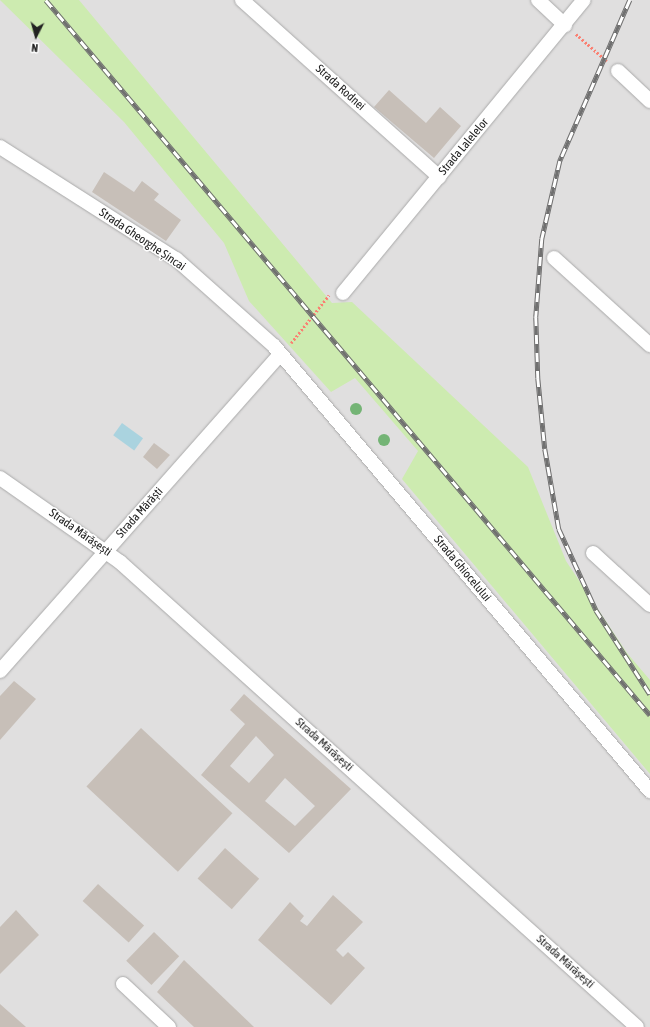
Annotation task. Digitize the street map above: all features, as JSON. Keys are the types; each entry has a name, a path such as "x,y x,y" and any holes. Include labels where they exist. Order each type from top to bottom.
{"street":[{"name":"Strada Rodnei","path":"242,0 439,176"},
{"path":"538,0 565,25"},
{"name":"Strada Lalelelor","path":"343,293 565,25 584,0"},
{"path":"618,72 650,101"},
{"name":"Strada Gheorghe Șincai","path":"0,148 176,259 277,351"},
{"path":"554,258 650,345"},
{"name":"Strada Mărăști","path":"0,671 107,550 277,351"},
{"name":"Strada Ghiocelului","path":"277,351 650,791"},
{"name":"Strada Mărășești","path":"0,478 107,550 637,1027"},
{"path":"593,553 650,605"},
{"path":"123,984 169,1027"}],"path":[{"path":"565,25 618,72"},
{"path":"277,351 316,316 334,286 343,293"}],"shaded area":[{"path":"0,0 650,0 650,1027 0,1027"}],"green space":[{"path":"0,0 79,0 332,303 352,302 528,467 566,561 627,653 650,680 650,774 402,479 418,451 355,378 331,392 249,301 224,243 124,122"}],"water":[{"path":"122,423 143,438 134,450 113,435"}],"building":[{"path":"389,90 426,123 440,107 461,126 434,158 374,107"},
{"path":"104,172 134,192 142,181 159,194 154,200 181,220 166,241 92,192"},
{"path":"154,443 170,455 157,469 143,457"},
{"path":"14,681 36,699 0,740 0,696"},
{"path":"244,694 351,789 289,853 201,775 245,724 230,710","holes":["256,736 274,755 249,783 230,766","285,778 315,806 295,826 265,801"]},
{"path":"141,728 232,813 178,872 86,787"},
{"path":"225,848 259,879 232,909 198,878"},
{"path":"98,884 144,925 129,943 83,901"},
{"path":"333,895 363,922 336,950 343,957 348,952 365,968 331,1005 258,940 290,902 304,916 300,921 307,926"},
{"path":"16,910 39,935 0,974 0,927"},
{"path":"154,932 179,956 151,985 126,961"},
{"path":"184,960 254,1027 194,1027 157,992"},
{"path":"0,1004 26,1027 0,1027"}],"railway":[{"path":"46,0 650,715"},
{"path":"630,0 560,161 542,239 536,317 538,378 545,449 559,529 596,610 650,694"}]}
